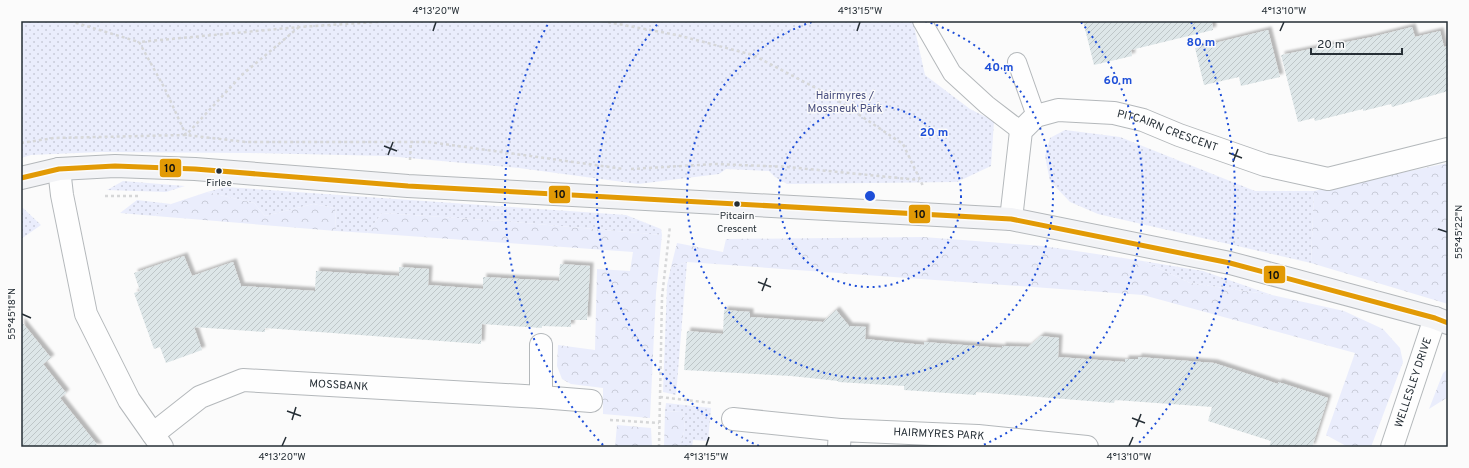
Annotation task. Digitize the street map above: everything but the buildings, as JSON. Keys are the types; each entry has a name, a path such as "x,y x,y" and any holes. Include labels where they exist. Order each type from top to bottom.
{"street":[{"name":"PITCAIRN CRESCENT","path":"1029,124 1058,110 1114,112 1143,120 1179,135 1265,165 1328,179 1448,149"},
{"path":"1011,218 1029,124"},
{"path":"21,178 59,168 115,166 195,169 408,186 1011,218 1230,263 1442,321"},
{"path":"59,168 62,195 86,314 129,400 157,441"},
{"name":"WELLESLEY DRIVE","path":"1392,447 1442,321"},
{"path":"541,397 542,345"},
{"name":"MOSSBANK","path":"157,441 200,397 243,380 541,397 591,402"},
{"name":"HAIRMYRES PARK","path":"733,419 839,439 978,436 1086,447"}],"lane":[{"path":"922,21 952,73 987,105 1029,124"},
{"path":"1017,62 1029,124"}],"path":[{"path":"70,21 139,42 299,27 392,21"},
{"path":"602,21 677,35 753,55 831,96 903,144 925,191"},
{"path":"186,135 243,74 299,27"},
{"path":"139,42 165,89 186,135"},
{"path":"186,135 246,142 430,142 628,169 716,164 788,167 919,180"},
{"path":"659,447 662,298 674,200"},
{"path":"660,397 714,403 733,419"},
{"path":"591,402 604,419 659,423"}],"green space":[{"name":"Hairmyres / Mossneuk Park","path":"21,21 913,21 925,75 970,109 994,121 991,166 957,182 787,184 775,177 769,171 726,169 719,174 638,184 519,168 387,156 100,152 31,155 21,158"},
{"path":"1065,130 1120,137 1255,191 1314,191 1311,263 1098,214 1070,202 1050,181 1045,156 1050,138"},
{"path":"1448,163 1448,304 1311,263 1314,191"},
{"path":"123,181 185,186 166,192 107,190"},
{"path":"226,187 626,215 661,229 662,235 502,221 382,213 367,233 336,231 335,208 313,204 265,216 254,203 207,192"},
{"path":"207,192 254,203 265,216 313,204 335,208 336,231 155,216 171,204"},
{"path":"137,200 171,204 155,216 120,213"},
{"path":"21,208 23,208 41,225 21,239"},
{"path":"382,213 502,221 662,235 656,293 650,418 603,414 603,388 571,384 562,379 557,366 558,345 595,350 597,269 630,271 633,252 367,233"},
{"path":"923,237 1043,246 1143,261 1190,283 1272,295 1344,311 1383,329 1400,348 1403,362 1371,447 1348,447 1326,435 1355,353 1143,295 687,262 671,267 677,243 723,252 726,239"},
{"path":"1143,261 1203,271 1272,295 1190,283"},
{"path":"687,262 676,395 663,392 667,285 671,267"},
{"path":"1448,369 1448,397 1429,409 1443,373"},
{"path":"666,403 711,408 708,441 693,440 692,447 680,447 685,428 683,412 665,411"},
{"path":"665,411 683,412 685,428 680,447 664,447"},
{"path":"617,425 651,428 652,447 615,447"}],"transit line":[{"name":"10","path":"21,178 59,169 115,166 195,169 408,186 1011,219 1230,263 1435,318 1448,323"}],"place":[{"name":"Firlee","path":"219,171"},
{"name":"Pitcairn Crescent","path":"737,204"}]}
